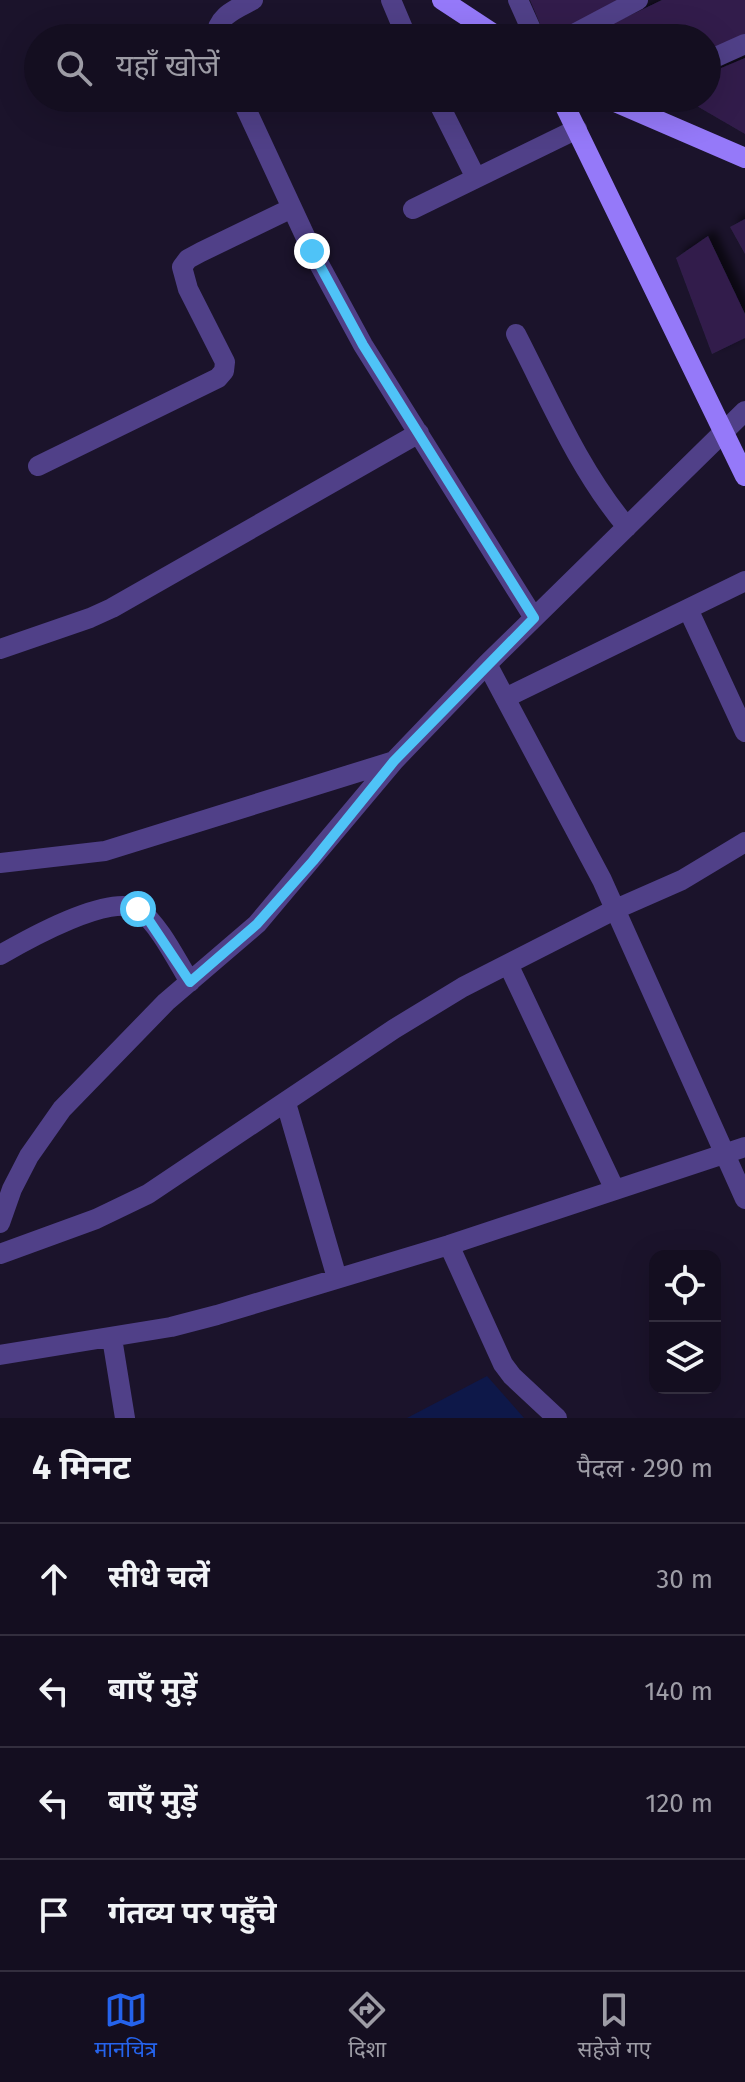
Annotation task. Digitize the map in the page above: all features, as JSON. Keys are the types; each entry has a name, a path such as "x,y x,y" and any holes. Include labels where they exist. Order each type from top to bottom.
{"street":[{"path":"219,24 223,18 253,0"},
{"path":"391,0 401,24"},
{"path":"442,0 479,24"},
{"path":"518,0 529,24"},
{"path":"593,24 638,0"},
{"path":"721,55 745,44"},
{"path":"247,112 312,251 363,345 534,618"},
{"path":"443,112 476,178"},
{"path":"568,112 745,476"},
{"path":"642,112 745,158"},
{"path":"413,209 577,129"},
{"path":"38,466 218,378 224,371 225,362 188,289 182,267 188,259 201,252 292,208"},
{"path":"516,334 587,473 627,527"},
{"path":"0,1223 12,1189 29,1156 62,1109 157,1011 257,924 394,761 487,664 745,411"},
{"path":"0,649 112,608 419,433"},
{"path":"505,698 745,581"},
{"path":"688,609 745,732"},
{"path":"487,664 616,909 735,1150 745,1199"},
{"path":"0,863 105,851 394,761"},
{"path":"0,1254 96,1219 148,1194 394,1029 463,987 616,909 682,880 745,842"},
{"path":"0,955 62,922 127,904 148,919 190,982"},
{"path":"508,964 615,1190"},
{"path":"286,1103 337,1278"},
{"path":"0,1355 112,1338 217,1315 449,1245 735,1150"},
{"path":"449,1245 503,1364 557,1418"},
{"path":"112,1338 125,1418"}],"shaded area":[{"path":"487,1376 524,1418 407,1418"}],"building":[{"path":"530,0 617,0 575,24 540,24"},
{"path":"662,0 745,0 745,35 721,47 721,24 612,24"},
{"path":"745,58 745,134 707,112 721,112 721,68"},
{"path":"745,219 745,254 730,227"},
{"path":"708,236 745,314 745,338 712,354 676,258"}],"route":[{"path":"138,909 190,982 257,924 394,761 534,618 363,345 312,251"}]}
